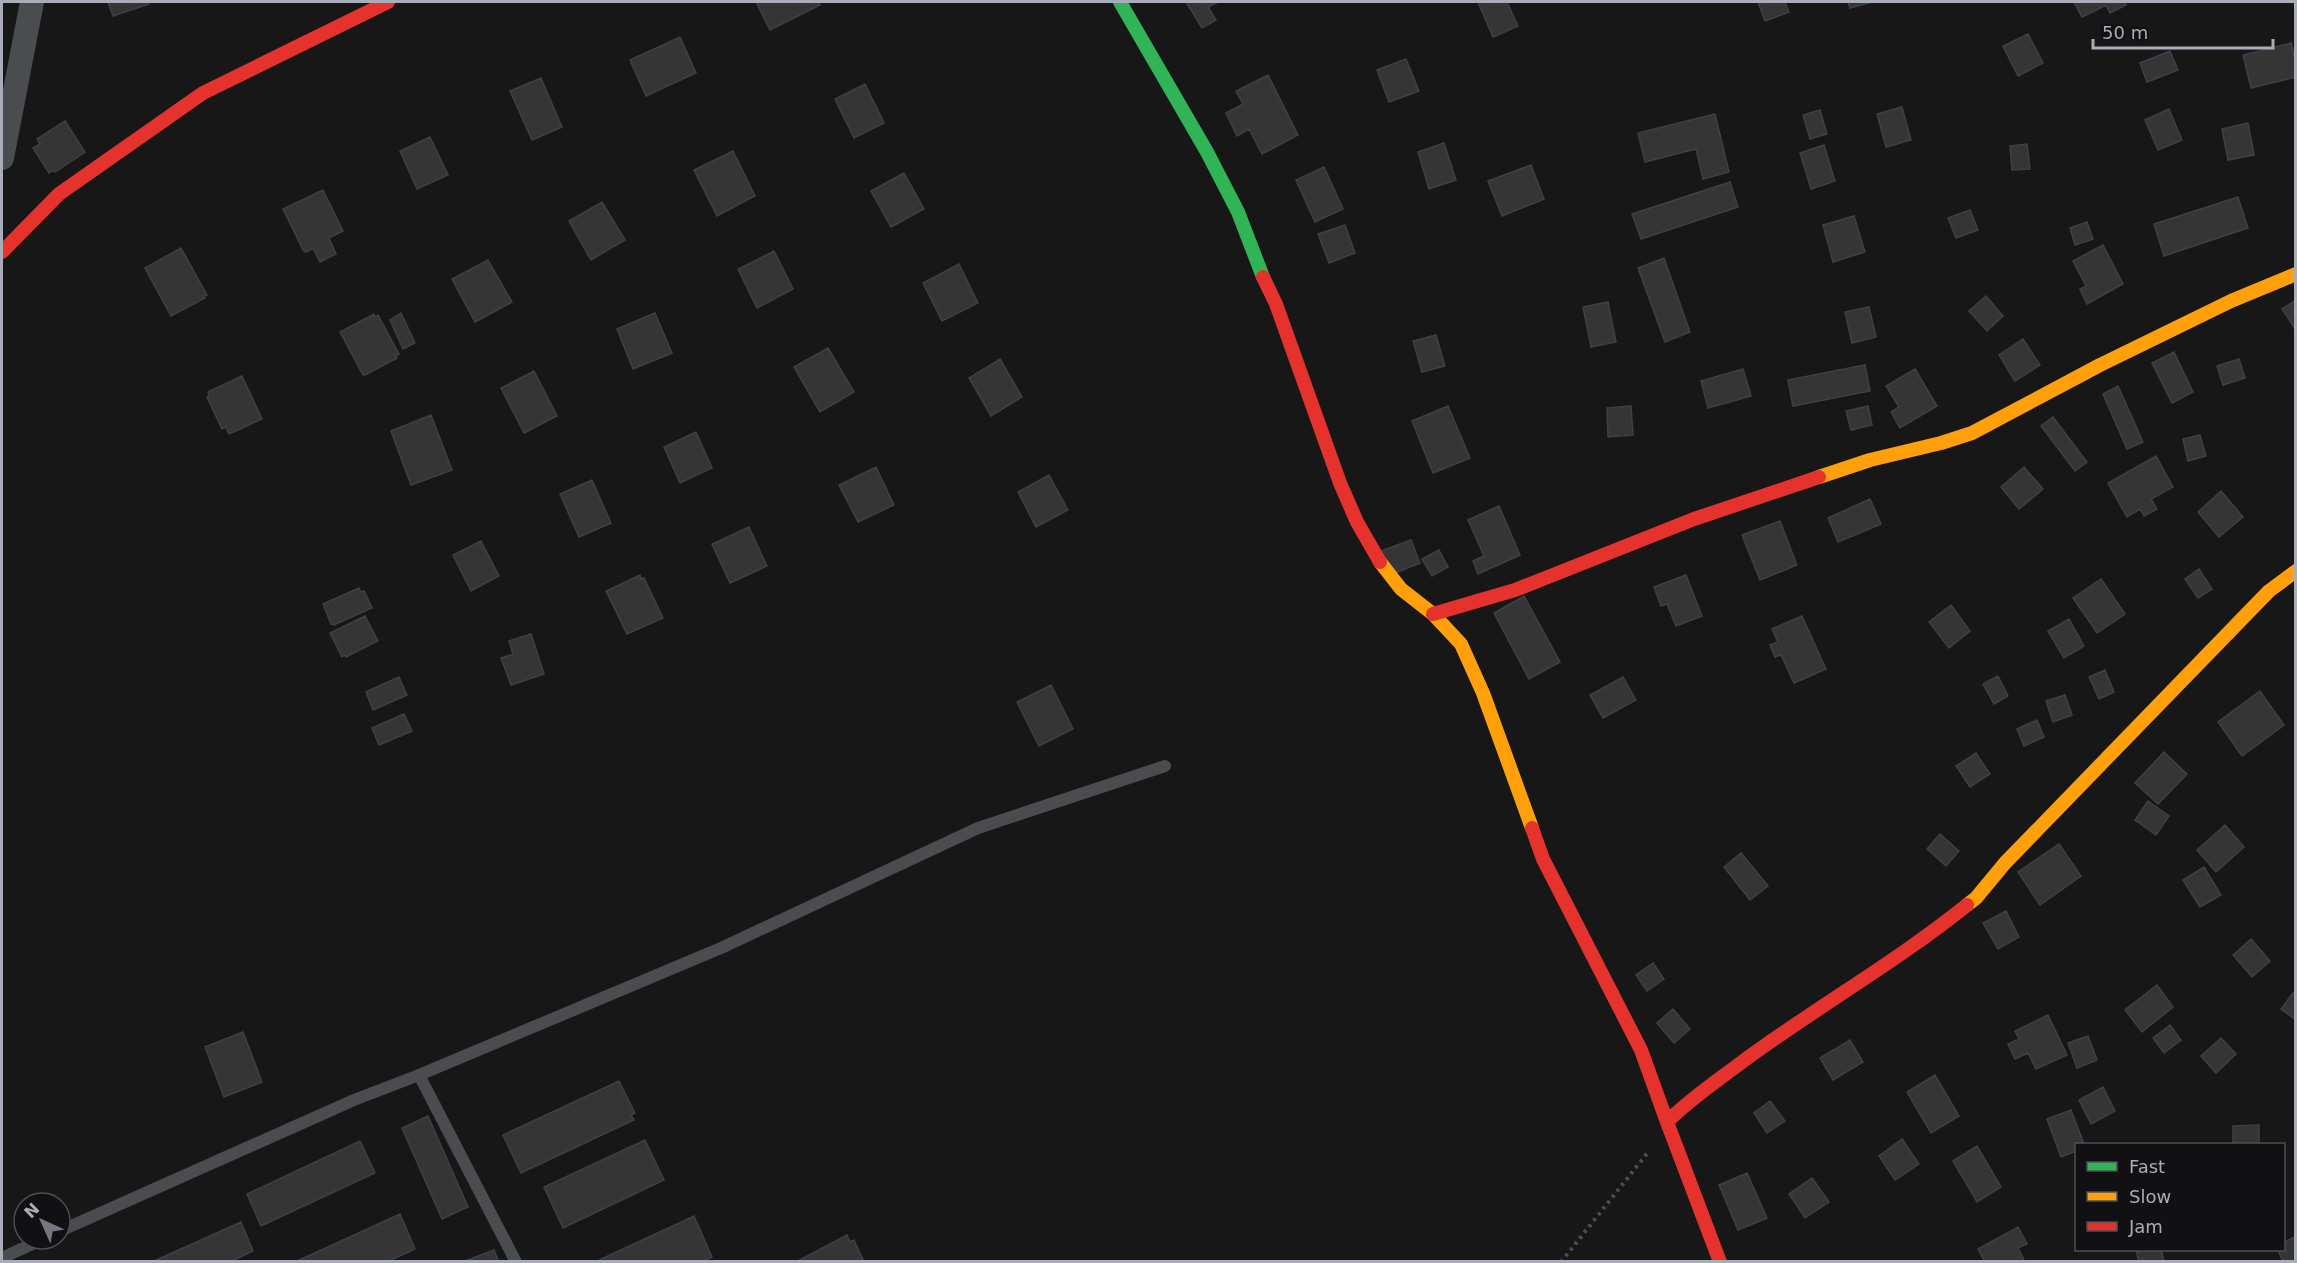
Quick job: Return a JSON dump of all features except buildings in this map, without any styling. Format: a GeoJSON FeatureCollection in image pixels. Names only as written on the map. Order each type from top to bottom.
{"type":"FeatureCollection","features":[{"type":"Feature","properties":{"kind":"street"},"geometry":{"type":"LineString","coordinates":[[2,158],[32,2]]}},
{"type":"Feature","properties":{"kind":"street"},"geometry":{"type":"LineString","coordinates":[[2,252],[59,194],[203,93],[388,2]]}},
{"type":"Feature","properties":{"kind":"street"},"geometry":{"type":"LineString","coordinates":[[1120,2],[1207,152],[1238,212],[1252,252],[1276,304],[1340,483],[1357,522],[1377,559],[1401,589],[1433,614],[1461,644],[1484,693],[1543,859],[1641,1050],[1720,1262]]}},
{"type":"Feature","properties":{"kind":"street"},"geometry":{"type":"LineString","coordinates":[[1433,614],[1515,590],[1694,519],[1870,460],[1972,433],[2110,360],[2231,301],[2295,274]]}},
{"type":"Feature","properties":{"kind":"street"},"geometry":{"type":"LineString","coordinates":[[1667,1122],[1683,1105],[1768,1042],[1940,927],[1976,898],[2005,863],[2133,730],[2269,591],[2295,571]]}},
{"type":"Feature","properties":{"kind":"lane"},"geometry":{"type":"LineString","coordinates":[[72,1227],[354,1100],[721,948],[978,828],[1165,766]]}},
{"type":"Feature","properties":{"kind":"lane"},"geometry":{"type":"LineString","coordinates":[[419,1075],[516,1262]]}},
{"type":"Feature","properties":{"kind":"lane"},"geometry":{"type":"LineString","coordinates":[[2,1258],[17,1251]]}},
{"type":"Feature","properties":{"kind":"path"},"geometry":{"type":"LineString","coordinates":[[1562,1262],[1646,1156],[1667,1122]]}},
{"type":"Feature","properties":{"kind":"traffic: fast"},"geometry":{"type":"LineString","coordinates":[[1120,2],[1207,152],[1238,212],[1263,277]]}},
{"type":"Feature","properties":{"kind":"traffic: slow"},"geometry":{"type":"LineString","coordinates":[[1819,477],[1870,460],[1972,433],[2100,365],[2231,301],[2296,274]]}},
{"type":"Feature","properties":{"kind":"traffic: slow"},"geometry":{"type":"LineString","coordinates":[[1380,562],[1401,589],[1433,614],[1461,644],[1483,693],[1532,828]]}},
{"type":"Feature","properties":{"kind":"traffic: slow"},"geometry":{"type":"LineString","coordinates":[[1967,905],[2269,591],[2296,571]]}},
{"type":"Feature","properties":{"kind":"traffic: jam"},"geometry":{"type":"LineString","coordinates":[[2,252],[59,194],[203,93],[388,2]]}},
{"type":"Feature","properties":{"kind":"traffic: jam"},"geometry":{"type":"LineString","coordinates":[[1263,277],[1276,304],[1340,483],[1357,522],[1380,562]]}},
{"type":"Feature","properties":{"kind":"traffic: jam"},"geometry":{"type":"LineString","coordinates":[[1433,614],[1515,590],[1694,519],[1819,477]]}},
{"type":"Feature","properties":{"kind":"traffic: jam"},"geometry":{"type":"LineString","coordinates":[[1532,828],[1543,859],[1641,1050],[1667,1122]]}},
{"type":"Feature","properties":{"kind":"traffic: jam"},"geometry":{"type":"LineString","coordinates":[[1720,1262],[1667,1122],[1684,1106],[1766,1044],[1911,947],[1967,905]]}}]}
